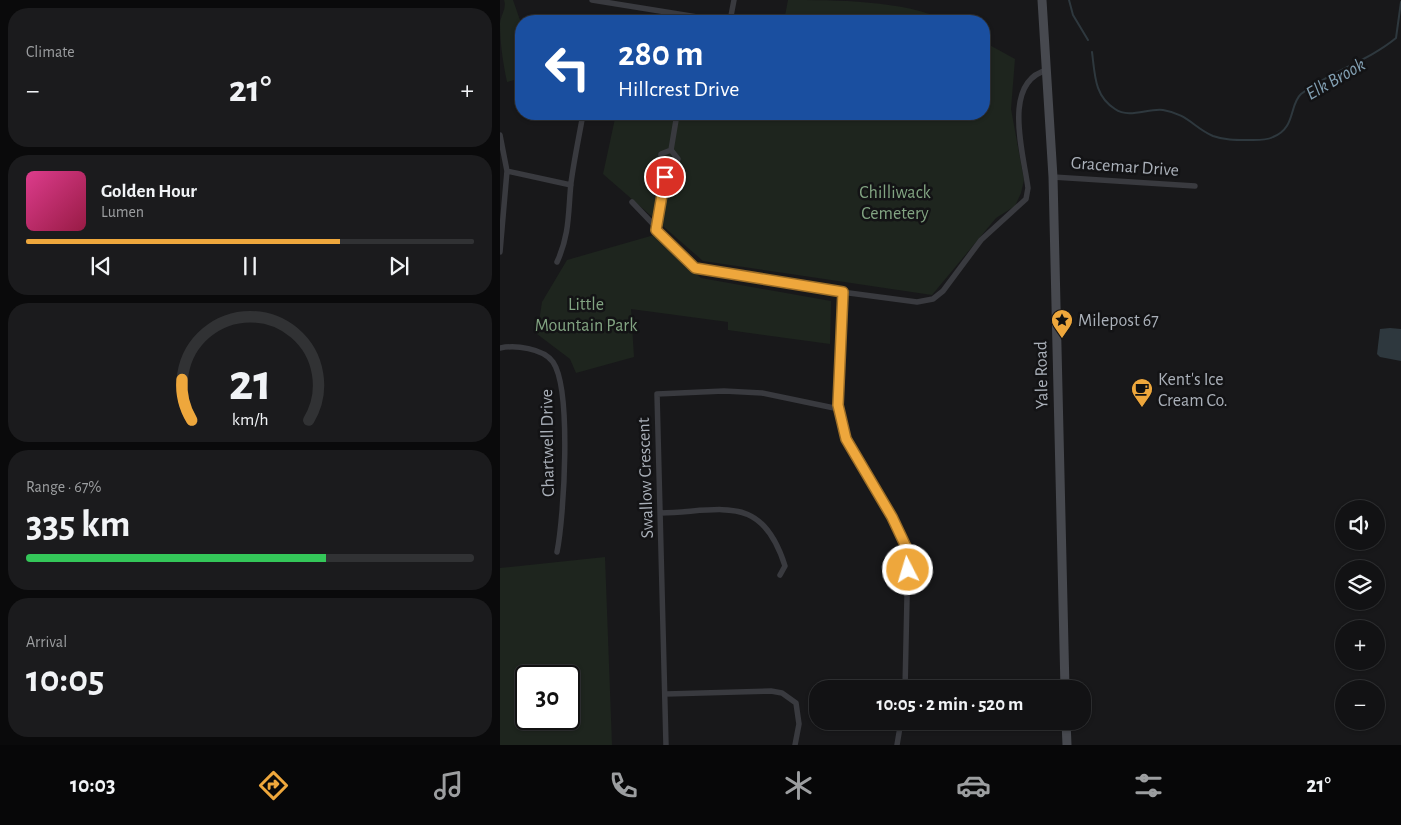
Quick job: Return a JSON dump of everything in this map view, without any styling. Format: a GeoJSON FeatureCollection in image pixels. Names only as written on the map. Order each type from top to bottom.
{"type":"FeatureCollection","features":[{"type":"Feature","properties":{"kind":"main road","name":"Yale Road"},"geometry":{"type":"LineString","coordinates":[[1042,0],[1053,177],[1065,680]]}},
{"type":"Feature","properties":{"kind":"main road"},"geometry":{"type":"LineString","coordinates":[[1066,730],[1067,745]]}},
{"type":"Feature","properties":{"kind":"street"},"geometry":{"type":"LineString","coordinates":[[592,0],[685,15]]}},
{"type":"Feature","properties":{"kind":"street"},"geometry":{"type":"LineString","coordinates":[[731,15],[734,0]]}},
{"type":"Feature","properties":{"kind":"street"},"geometry":{"type":"LineString","coordinates":[[632,202],[656,230],[695,268],[917,302],[933,299],[943,291],[981,240],[1026,199],[1026,173],[1017,118],[1027,82],[1034,74],[1047,70]]}},
{"type":"Feature","properties":{"kind":"street"},"geometry":{"type":"LineString","coordinates":[[557,262],[565,244],[571,207],[571,185],[581,120]]}},
{"type":"Feature","properties":{"kind":"street"},"geometry":{"type":"LineString","coordinates":[[670,150],[675,120]]}},
{"type":"Feature","properties":{"kind":"street"},"geometry":{"type":"LineString","coordinates":[[500,135],[507,171],[500,252]]}},
{"type":"Feature","properties":{"kind":"street"},"geometry":{"type":"LineString","coordinates":[[656,230],[666,171],[661,163],[661,154],[670,150]]}},
{"type":"Feature","properties":{"kind":"street"},"geometry":{"type":"LineString","coordinates":[[666,171],[675,165],[678,159],[670,150]]}},
{"type":"Feature","properties":{"kind":"street"},"geometry":{"type":"LineString","coordinates":[[507,171],[571,185]]}},
{"type":"Feature","properties":{"kind":"street","name":"Gracemar Drive"},"geometry":{"type":"LineString","coordinates":[[1053,177],[1195,186]]}},
{"type":"Feature","properties":{"kind":"street"},"geometry":{"type":"LineString","coordinates":[[843,292],[839,409],[846,439],[892,517],[908,551],[905,680]]}},
{"type":"Feature","properties":{"kind":"street","name":"Chartwell Drive"},"geometry":{"type":"LineString","coordinates":[[500,348],[510,346],[532,348],[552,361],[562,384],[563,515],[557,552]]}},
{"type":"Feature","properties":{"kind":"street","name":"Swallow Crescent"},"geometry":{"type":"LineString","coordinates":[[666,745],[657,394],[724,391],[762,393],[839,409]]}},
{"type":"Feature","properties":{"kind":"street"},"geometry":{"type":"LineString","coordinates":[[661,513],[730,509],[753,516],[769,529],[780,551],[785,566],[780,575]]}},
{"type":"Feature","properties":{"kind":"street"},"geometry":{"type":"LineString","coordinates":[[666,694],[771,691],[782,693],[796,703],[799,724],[795,745]]}},
{"type":"Feature","properties":{"kind":"street"},"geometry":{"type":"LineString","coordinates":[[897,745],[900,730]]}},
{"type":"Feature","properties":{"kind":"green space"},"geometry":{"type":"Polygon","coordinates":[[[504,0],[513,0],[518,15],[515,15],[515,80],[507,82],[500,30],[505,6],[504,0]]]}},
{"type":"Feature","properties":{"kind":"green space"},"geometry":{"type":"Polygon","coordinates":[[[788,0],[826,0],[890,5],[932,15],[785,15],[788,0]]]}},
{"type":"Feature","properties":{"kind":"green space","name":"Chilliwack Cemetery"},"geometry":{"type":"Polygon","coordinates":[[[990,45],[1015,59],[1011,109],[1024,180],[1021,193],[1015,206],[996,218],[932,295],[703,261],[603,174],[615,120],[990,120],[990,45]]]}},
{"type":"Feature","properties":{"kind":"green space","name":"Little Mountain Park"},"geometry":{"type":"Polygon","coordinates":[[[654,235],[701,278],[831,301],[830,344],[728,330],[728,322],[631,309],[634,357],[576,373],[570,359],[537,334],[542,302],[567,260],[654,235]]]}},
{"type":"Feature","properties":{"kind":"green space"},"geometry":{"type":"Polygon","coordinates":[[[605,557],[612,745],[500,745],[500,568],[605,557]]]}},
{"type":"Feature","properties":{"kind":"shaded area"},"geometry":{"type":"Polygon","coordinates":[[[1380,329],[1401,329],[1401,361],[1380,357],[1377,354],[1380,329]]]}},
{"type":"Feature","properties":{"kind":"waterway","name":"Elk Brook"},"geometry":{"type":"LineString","coordinates":[[1069,0],[1073,15],[1088,40]]}},
{"type":"Feature","properties":{"kind":"waterway","name":"Elk Brook"},"geometry":{"type":"LineString","coordinates":[[1092,52],[1099,91],[1108,104],[1120,112],[1132,113],[1163,110],[1185,118],[1213,136],[1234,140],[1264,140],[1273,137],[1285,128],[1301,94],[1324,79],[1373,54],[1396,38],[1401,2]]}},
{"type":"Feature","properties":{"kind":"place","name":"Milepost 67"},"geometry":{"type":"Point","coordinates":[1062,339]}},
{"type":"Feature","properties":{"kind":"place","name":"Kent's Ice Cream Co."},"geometry":{"type":"Point","coordinates":[1142,408]}},
{"type":"Feature","properties":{"kind":"route"},"geometry":{"type":"LineString","coordinates":[[665,177],[656,230],[695,268],[843,292],[838,405],[846,439],[892,517],[908,551],[908,570]]}}]}
